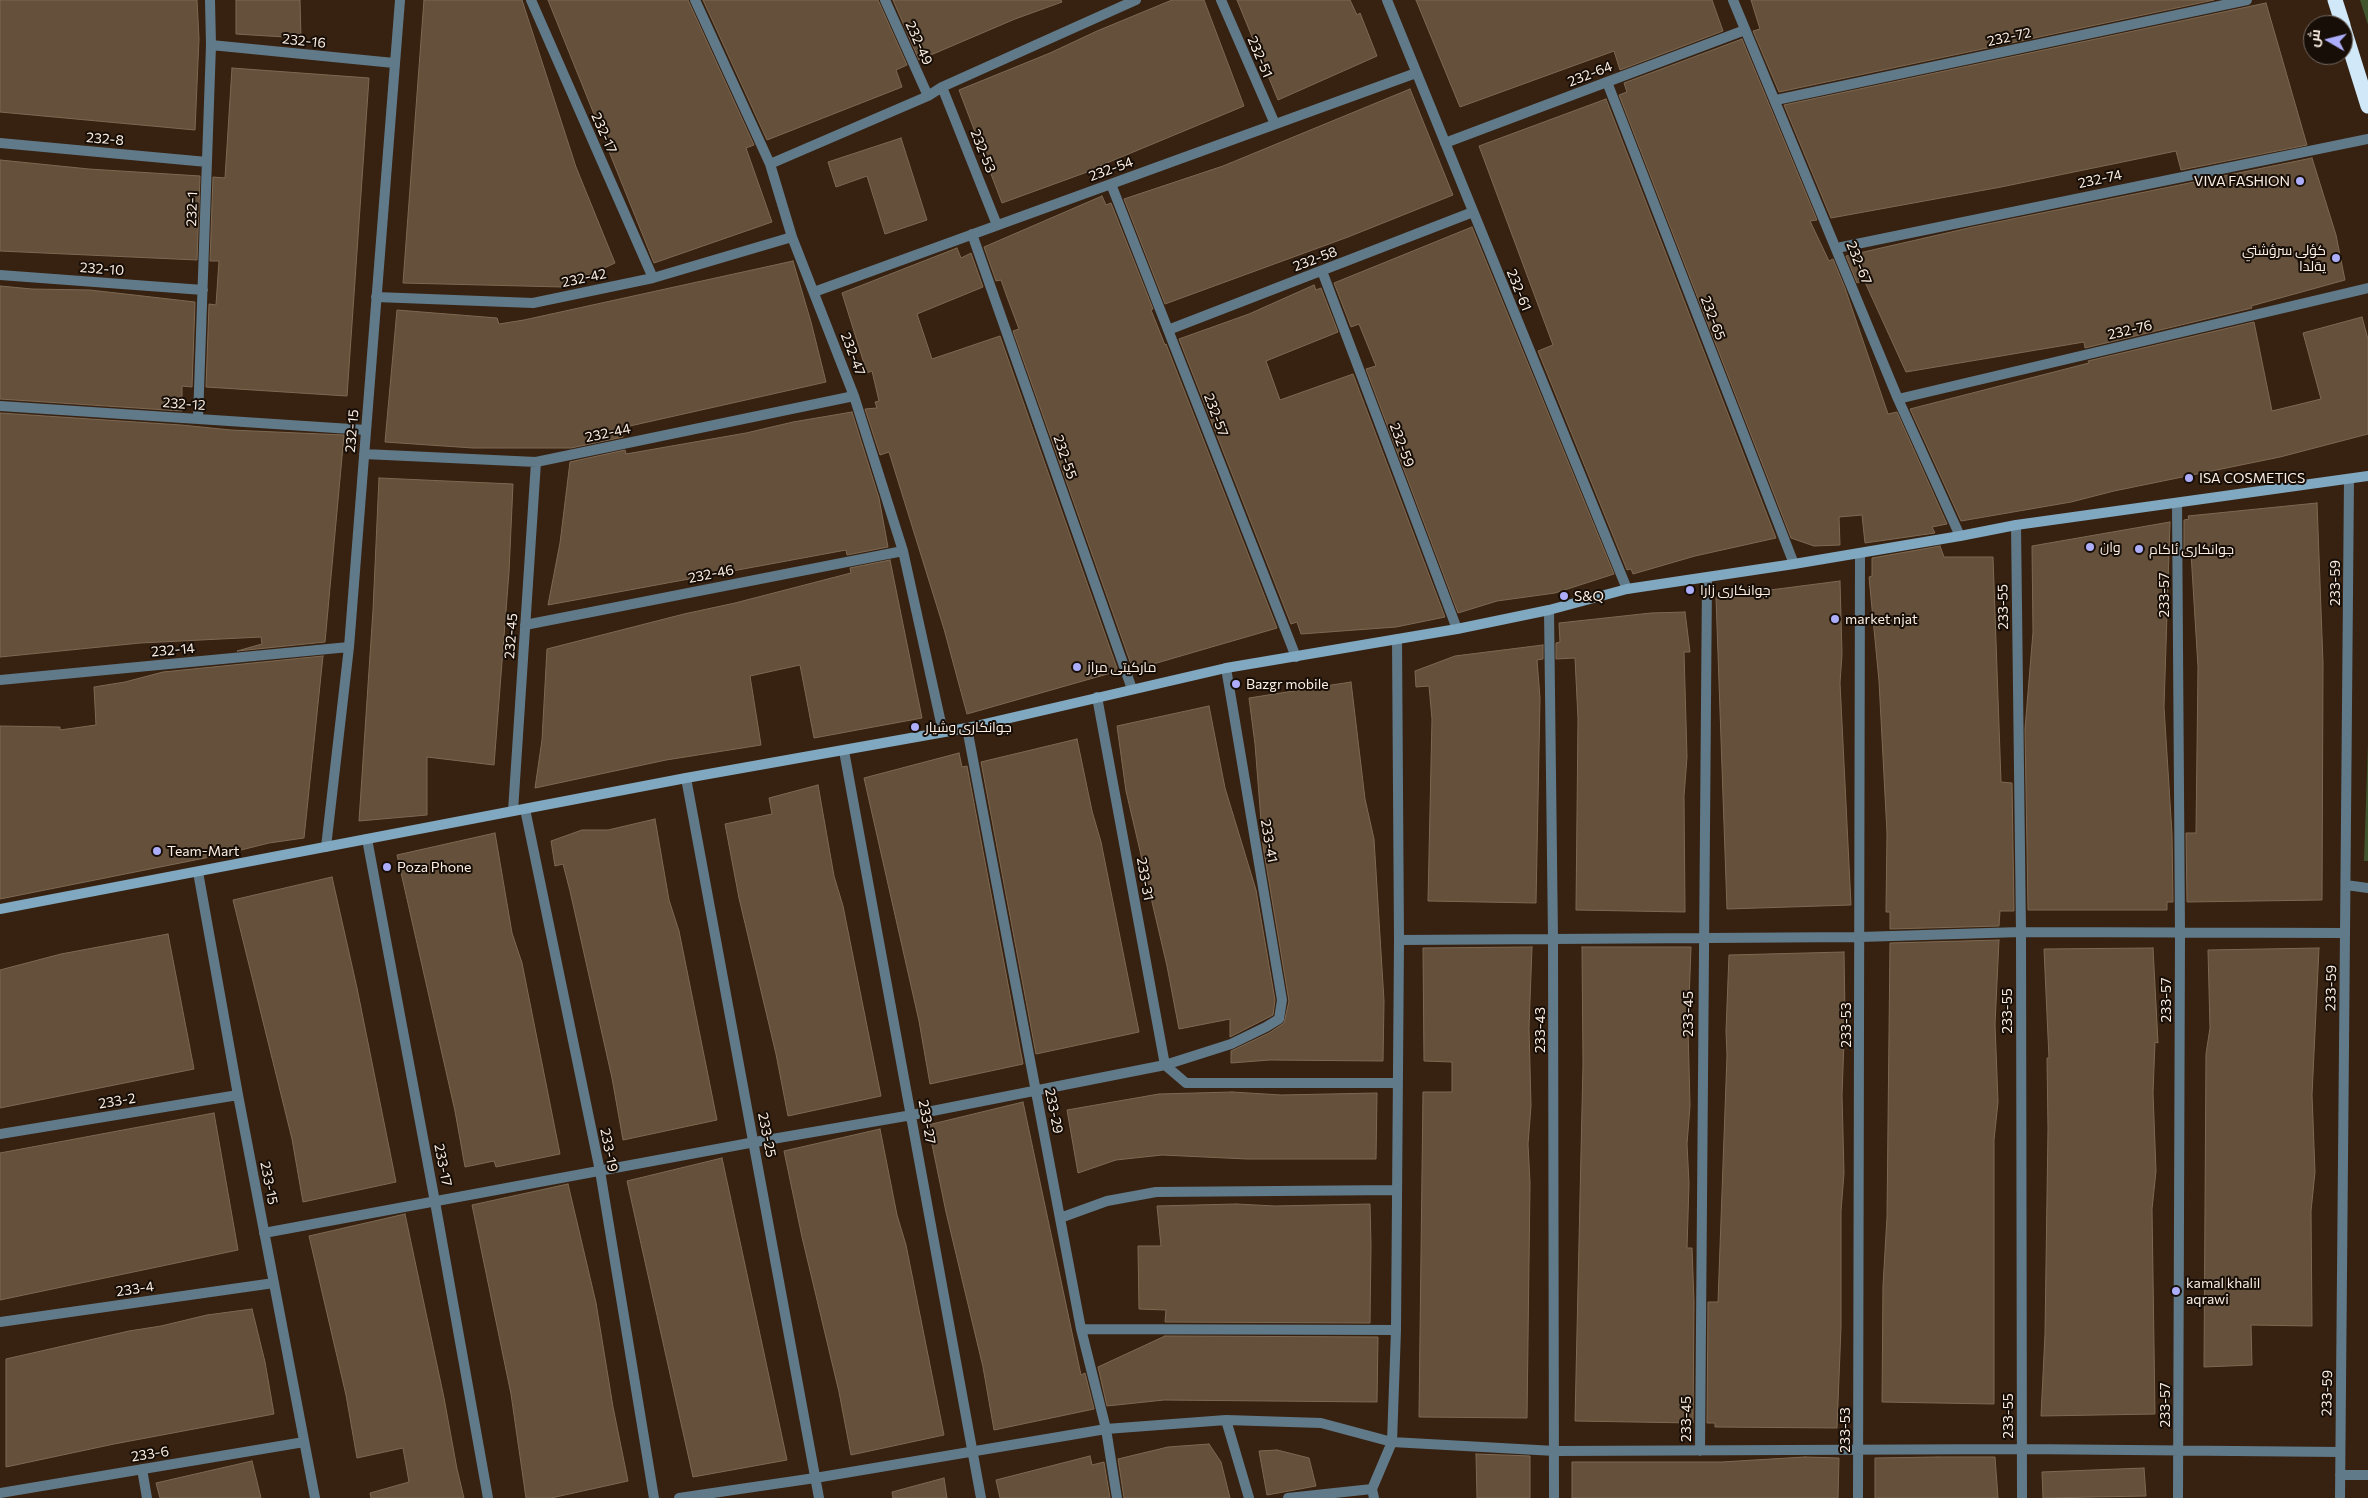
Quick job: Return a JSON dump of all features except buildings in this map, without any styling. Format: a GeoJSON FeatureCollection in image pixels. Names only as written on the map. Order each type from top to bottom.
{"type":"FeatureCollection","features":[{"type":"Feature","properties":{"kind":"highway"},"geometry":{"type":"LineString","coordinates":[[2335,0],[2340,15]]}},
{"type":"Feature","properties":{"kind":"highway"},"geometry":{"type":"LineString","coordinates":[[2353,58],[2368,106]]}},
{"type":"Feature","properties":{"kind":"main road"},"geometry":{"type":"LineString","coordinates":[[0,910],[686,778],[967,728],[1097,696],[1226,668],[1457,629],[1549,610],[1627,590],[1860,553],[2016,525],[2368,476]]}},
{"type":"Feature","properties":{"kind":"street","name":"232-1"},"geometry":{"type":"LineString","coordinates":[[198,419],[211,45],[210,0]]}},
{"type":"Feature","properties":{"kind":"street","name":"232-15"},"geometry":{"type":"LineString","coordinates":[[326,847],[349,647],[400,0]]}},
{"type":"Feature","properties":{"kind":"street","name":"232-17"},"geometry":{"type":"LineString","coordinates":[[531,0],[653,278]]}},
{"type":"Feature","properties":{"kind":"street","name":"232-47"},"geometry":{"type":"LineString","coordinates":[[695,0],[770,164],[792,237],[854,396],[903,551],[943,732]]}},
{"type":"Feature","properties":{"kind":"street","name":"232-49"},"geometry":{"type":"LineString","coordinates":[[885,0],[928,96]]}},
{"type":"Feature","properties":{"kind":"street"},"geometry":{"type":"LineString","coordinates":[[770,164],[928,96],[942,87],[1136,0]]}},
{"type":"Feature","properties":{"kind":"street","name":"232-51"},"geometry":{"type":"LineString","coordinates":[[1221,0],[1274,124]]}},
{"type":"Feature","properties":{"kind":"street","name":"232-61"},"geometry":{"type":"LineString","coordinates":[[1387,0],[1627,590]]}},
{"type":"Feature","properties":{"kind":"street","name":"232-67"},"geometry":{"type":"LineString","coordinates":[[1733,0],[1838,248],[1898,399],[1960,536]]}},
{"type":"Feature","properties":{"kind":"street","name":"232-72"},"geometry":{"type":"LineString","coordinates":[[1776,100],[2247,0]]}},
{"type":"Feature","properties":{"kind":"street","name":"232-64"},"geometry":{"type":"LineString","coordinates":[[1445,143],[1746,30]]}},
{"type":"Feature","properties":{"kind":"street","name":"232-16"},"geometry":{"type":"LineString","coordinates":[[211,45],[394,63]]}},
{"type":"Feature","properties":{"kind":"street","name":"232-54"},"geometry":{"type":"LineString","coordinates":[[814,292],[1416,73]]}},
{"type":"Feature","properties":{"kind":"street","name":"232-65"},"geometry":{"type":"LineString","coordinates":[[1607,82],[1794,564]]}},
{"type":"Feature","properties":{"kind":"street","name":"232-53"},"geometry":{"type":"LineString","coordinates":[[942,87],[997,225]]}},
{"type":"Feature","properties":{"kind":"street","name":"232-74"},"geometry":{"type":"LineString","coordinates":[[1838,248],[2368,139]]}},
{"type":"Feature","properties":{"kind":"street","name":"232-8"},"geometry":{"type":"LineString","coordinates":[[0,143],[207,162]]}},
{"type":"Feature","properties":{"kind":"street","name":"232-57"},"geometry":{"type":"LineString","coordinates":[[1111,184],[1296,657]]}},
{"type":"Feature","properties":{"kind":"street","name":"232-58"},"geometry":{"type":"LineString","coordinates":[[1168,330],[1473,212]]}},
{"type":"Feature","properties":{"kind":"street","name":"232-55"},"geometry":{"type":"LineString","coordinates":[[972,234],[1132,689]]}},
{"type":"Feature","properties":{"kind":"street","name":"232-42"},"geometry":{"type":"LineString","coordinates":[[376,297],[533,303],[653,278],[792,237]]}},
{"type":"Feature","properties":{"kind":"street","name":"232-59"},"geometry":{"type":"LineString","coordinates":[[1322,272],[1457,629]]}},
{"type":"Feature","properties":{"kind":"street","name":"232-10"},"geometry":{"type":"LineString","coordinates":[[0,275],[203,290]]}},
{"type":"Feature","properties":{"kind":"street","name":"232-76"},"geometry":{"type":"LineString","coordinates":[[1898,399],[2368,288]]}},
{"type":"Feature","properties":{"kind":"street","name":"232-44"},"geometry":{"type":"LineString","coordinates":[[364,454],[536,462],[854,396]]}},
{"type":"Feature","properties":{"kind":"street","name":"232-12"},"geometry":{"type":"LineString","coordinates":[[0,406],[366,430]]}},
{"type":"Feature","properties":{"kind":"street","name":"232-45"},"geometry":{"type":"LineString","coordinates":[[513,811],[536,462]]}},
{"type":"Feature","properties":{"kind":"street","name":"233-59"},"geometry":{"type":"LineString","coordinates":[[2340,1498],[2349,479]]}},
{"type":"Feature","properties":{"kind":"street","name":"233-57"},"geometry":{"type":"LineString","coordinates":[[2177,503],[2180,934],[2178,1498]]}},
{"type":"Feature","properties":{"kind":"street","name":"233-55"},"geometry":{"type":"LineString","coordinates":[[2016,525],[2021,932],[2022,1498]]}},
{"type":"Feature","properties":{"kind":"street","name":"232-46"},"geometry":{"type":"LineString","coordinates":[[525,625],[903,551]]}},
{"type":"Feature","properties":{"kind":"street","name":"233-53"},"geometry":{"type":"LineString","coordinates":[[1858,1498],[1860,553]]}},
{"type":"Feature","properties":{"kind":"street","name":"233-45"},"geometry":{"type":"LineString","coordinates":[[1700,1451],[1702,938],[1707,578]]}},
{"type":"Feature","properties":{"kind":"street","name":"233-43"},"geometry":{"type":"LineString","coordinates":[[1549,610],[1553,939],[1554,1498]]}},
{"type":"Feature","properties":{"kind":"street"},"geometry":{"type":"LineString","coordinates":[[1288,1498],[1373,1493],[1392,1442],[1396,1330],[1399,940],[1397,639]]}},
{"type":"Feature","properties":{"kind":"street","name":"232-14"},"geometry":{"type":"LineString","coordinates":[[0,680],[349,647]]}},
{"type":"Feature","properties":{"kind":"street","name":"233-41"},"geometry":{"type":"LineString","coordinates":[[1165,1066],[1230,1044],[1280,1019],[1282,1000],[1226,668]]}},
{"type":"Feature","properties":{"kind":"street","name":"233-31"},"geometry":{"type":"LineString","coordinates":[[1097,696],[1165,1066]]}},
{"type":"Feature","properties":{"kind":"street","name":"233-29"},"geometry":{"type":"LineString","coordinates":[[967,728],[1081,1329],[1106,1429],[1117,1498]]}},
{"type":"Feature","properties":{"kind":"street","name":"233-27"},"geometry":{"type":"LineString","coordinates":[[844,751],[981,1498]]}},
{"type":"Feature","properties":{"kind":"street","name":"233-25"},"geometry":{"type":"LineString","coordinates":[[686,778],[755,1142],[819,1498]]}},
{"type":"Feature","properties":{"kind":"street","name":"233-19"},"geometry":{"type":"LineString","coordinates":[[525,809],[600,1171],[654,1498]]}},
{"type":"Feature","properties":{"kind":"street","name":"233-17"},"geometry":{"type":"LineString","coordinates":[[367,839],[436,1202],[488,1498]]}},
{"type":"Feature","properties":{"kind":"street","name":"233-15"},"geometry":{"type":"LineString","coordinates":[[198,872],[238,1095],[315,1498]]}},
{"type":"Feature","properties":{"kind":"street"},"geometry":{"type":"LineString","coordinates":[[2346,885],[2368,888]]}},
{"type":"Feature","properties":{"kind":"street"},"geometry":{"type":"LineString","coordinates":[[1399,940],[1860,937],[2021,932],[2180,934],[2345,933]]}},
{"type":"Feature","properties":{"kind":"street"},"geometry":{"type":"LineString","coordinates":[[264,1234],[755,1142],[912,1116],[1036,1089],[1165,1066],[1186,1083],[1397,1083]]}},
{"type":"Feature","properties":{"kind":"street","name":"233-2"},"geometry":{"type":"LineString","coordinates":[[0,1134],[238,1095]]}},
{"type":"Feature","properties":{"kind":"street"},"geometry":{"type":"LineString","coordinates":[[1060,1218],[1107,1201],[1156,1192],[1397,1190]]}},
{"type":"Feature","properties":{"kind":"street","name":"233-4"},"geometry":{"type":"LineString","coordinates":[[0,1322],[274,1283]]}},
{"type":"Feature","properties":{"kind":"street"},"geometry":{"type":"LineString","coordinates":[[1081,1329],[1396,1330]]}},
{"type":"Feature","properties":{"kind":"street"},"geometry":{"type":"LineString","coordinates":[[679,1498],[815,1478],[1106,1429],[1226,1420],[1321,1422],[1392,1442],[1555,1451],[2022,1449],[2178,1452],[2340,1452]]}},
{"type":"Feature","properties":{"kind":"street"},"geometry":{"type":"LineString","coordinates":[[1226,1420],[1249,1498]]}},
{"type":"Feature","properties":{"kind":"street","name":"233-6"},"geometry":{"type":"LineString","coordinates":[[0,1493],[304,1442]]}},
{"type":"Feature","properties":{"kind":"street"},"geometry":{"type":"LineString","coordinates":[[142,1469],[147,1498]]}},
{"type":"Feature","properties":{"kind":"street"},"geometry":{"type":"LineString","coordinates":[[2340,1474],[2368,1475]]}},
{"type":"Feature","properties":{"kind":"green space"},"geometry":{"type":"Polygon","coordinates":[[[2360,0],[2368,0],[2368,25],[2360,0]]]}},
{"type":"Feature","properties":{"kind":"green space"},"geometry":{"type":"Polygon","coordinates":[[[2368,743],[2368,861],[2364,861],[2368,743]]]}},
{"type":"Feature","properties":{"kind":"place","name":"VIVA FASHION"},"geometry":{"type":"Point","coordinates":[2300,181]}},
{"type":"Feature","properties":{"kind":"place","name":"كؤلي سرؤشتي يةلدا"},"geometry":{"type":"Point","coordinates":[2336,258]}},
{"type":"Feature","properties":{"kind":"place","name":"ISA COSMETICS"},"geometry":{"type":"Point","coordinates":[2189,478]}},
{"type":"Feature","properties":{"kind":"place","name":"وان"},"geometry":{"type":"Point","coordinates":[2090,547]}},
{"type":"Feature","properties":{"kind":"place","name":"جوانکاری ئاکام"},"geometry":{"type":"Point","coordinates":[2139,549]}},
{"type":"Feature","properties":{"kind":"place","name":"جوانکاری زارا"},"geometry":{"type":"Point","coordinates":[1690,590]}},
{"type":"Feature","properties":{"kind":"place","name":"S&Q"},"geometry":{"type":"Point","coordinates":[1564,596]}},
{"type":"Feature","properties":{"kind":"place","name":"market njat"},"geometry":{"type":"Point","coordinates":[1835,619]}},
{"type":"Feature","properties":{"kind":"place","name":"مارکیتی مراز"},"geometry":{"type":"Point","coordinates":[1077,667]}},
{"type":"Feature","properties":{"kind":"place","name":"Bazgr mobile"},"geometry":{"type":"Point","coordinates":[1236,684]}},
{"type":"Feature","properties":{"kind":"place","name":"جوانکاری وشیار"},"geometry":{"type":"Point","coordinates":[915,727]}},
{"type":"Feature","properties":{"kind":"place","name":"Team-Mart"},"geometry":{"type":"Point","coordinates":[157,851]}},
{"type":"Feature","properties":{"kind":"place","name":"Poza Phone"},"geometry":{"type":"Point","coordinates":[387,867]}},
{"type":"Feature","properties":{"kind":"place","name":"kamal khalil aqrawi"},"geometry":{"type":"Point","coordinates":[2176,1291]}}]}
